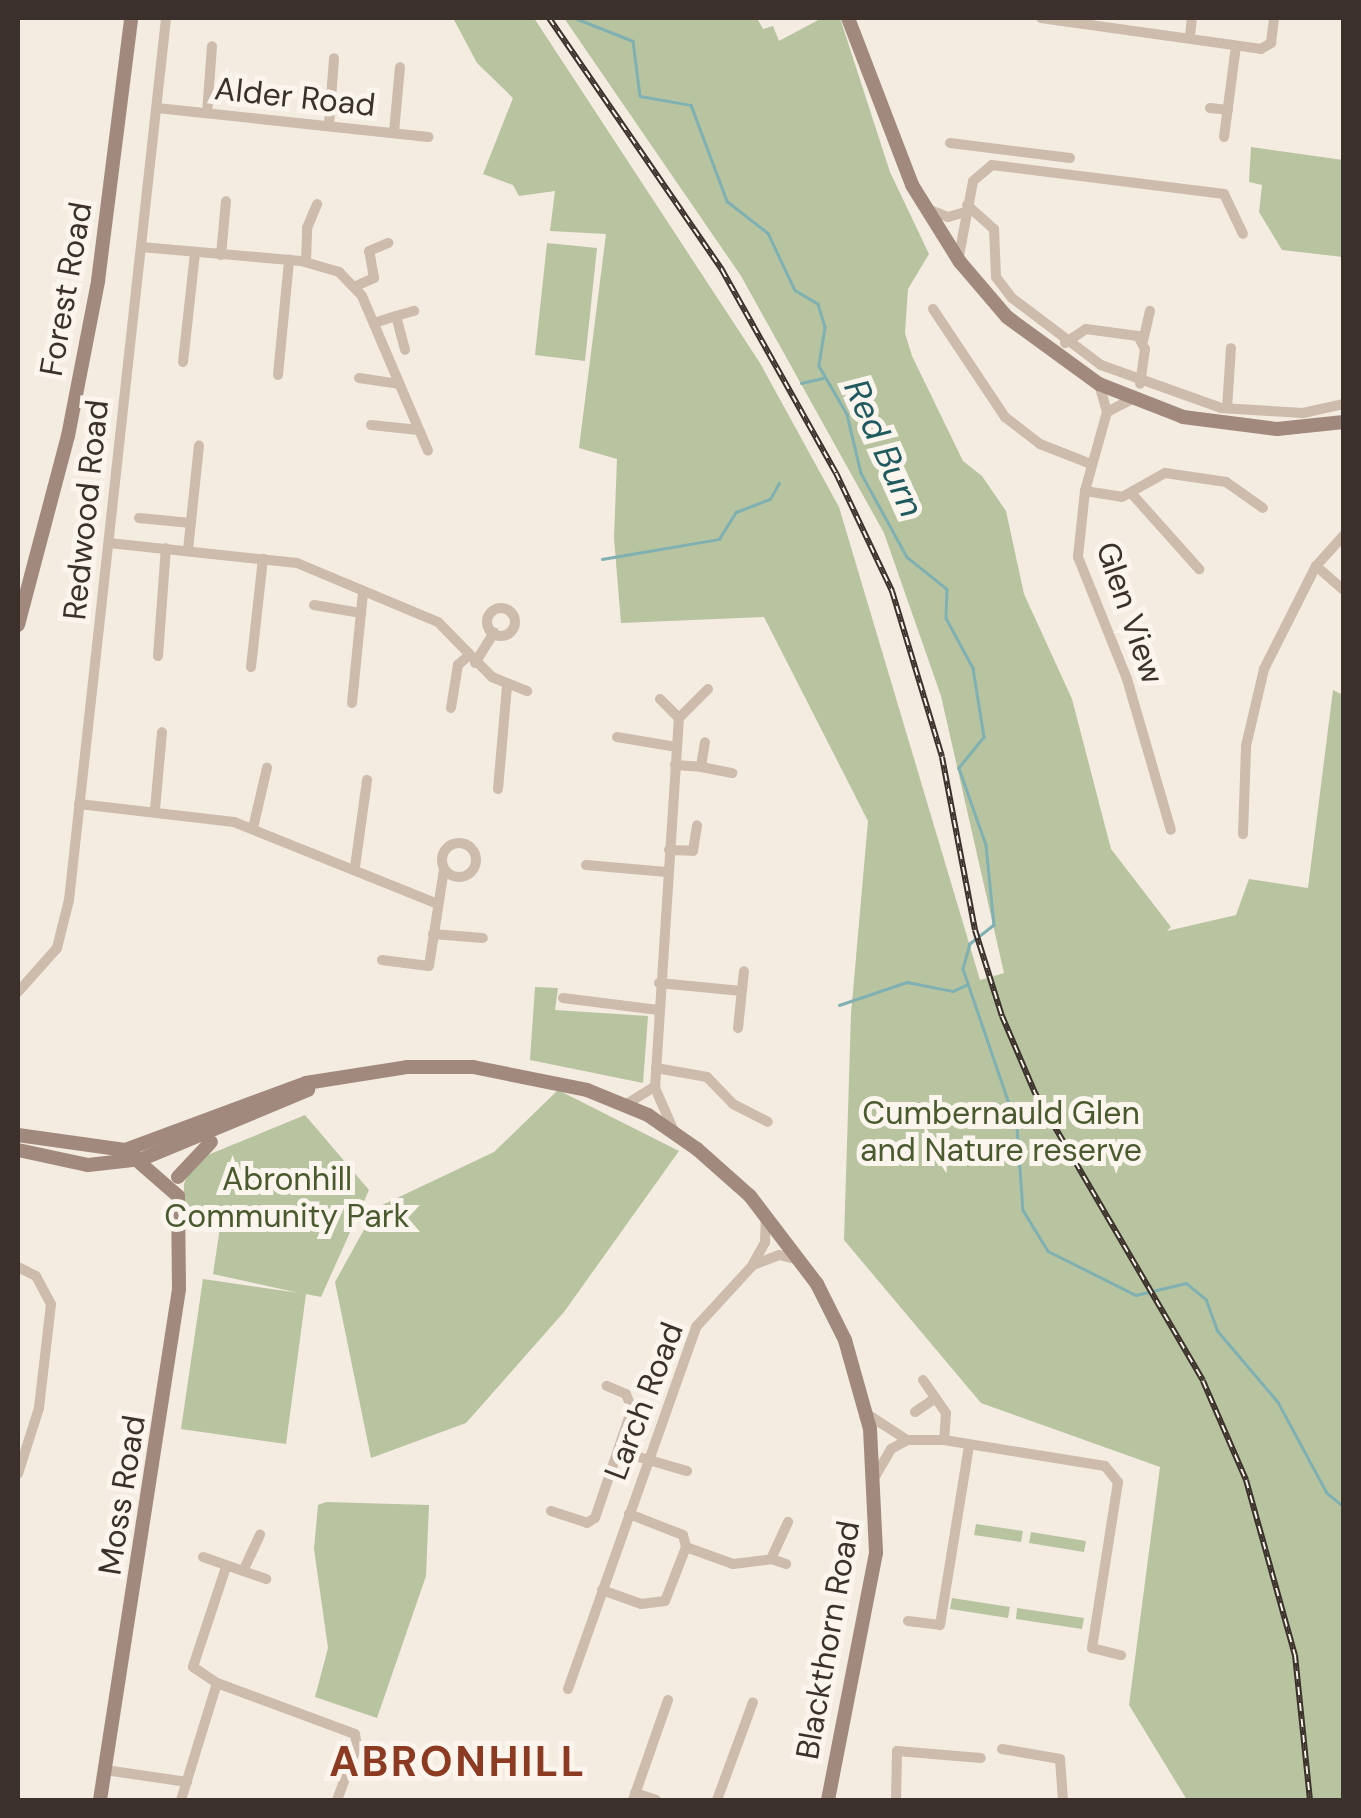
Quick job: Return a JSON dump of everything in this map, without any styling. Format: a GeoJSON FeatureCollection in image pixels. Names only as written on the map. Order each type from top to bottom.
{"type":"FeatureCollection","features":[{"type":"Feature","properties":{"kind":"street","name":"Forest Road"},"geometry":{"type":"LineString","coordinates":[[18,624],[68,436],[98,281],[131,18]]}},
{"type":"Feature","properties":{"kind":"street","name":"Redwood Road"},"geometry":{"type":"LineString","coordinates":[[18,992],[50,959],[64,928],[166,18]]}},
{"type":"Feature","properties":{"kind":"street"},"geometry":{"type":"LineString","coordinates":[[848,18],[886,132],[924,208],[960,262],[1006,317],[1099,384],[1130,400],[1241,427],[1344,422]]}},
{"type":"Feature","properties":{"kind":"street"},"geometry":{"type":"LineString","coordinates":[[1043,18],[1265,48],[1274,18]]}},
{"type":"Feature","properties":{"kind":"street"},"geometry":{"type":"LineString","coordinates":[[1192,18],[1192,37]]}},
{"type":"Feature","properties":{"kind":"street"},"geometry":{"type":"LineString","coordinates":[[208,113],[212,46]]}},
{"type":"Feature","properties":{"kind":"street"},"geometry":{"type":"LineString","coordinates":[[1224,137],[1236,46]]}},
{"type":"Feature","properties":{"kind":"street"},"geometry":{"type":"LineString","coordinates":[[328,125],[334,58]]}},
{"type":"Feature","properties":{"kind":"street"},"geometry":{"type":"LineString","coordinates":[[394,132],[400,67]]}},
{"type":"Feature","properties":{"kind":"street","name":"Alder Road"},"geometry":{"type":"LineString","coordinates":[[157,108],[428,137]]}},
{"type":"Feature","properties":{"kind":"street"},"geometry":{"type":"LineString","coordinates":[[1210,108],[1228,110]]}},
{"type":"Feature","properties":{"kind":"street"},"geometry":{"type":"LineString","coordinates":[[950,143],[1070,158]]}},
{"type":"Feature","properties":{"kind":"street"},"geometry":{"type":"LineString","coordinates":[[1022,152],[1022,169]]}},
{"type":"Feature","properties":{"kind":"street"},"geometry":{"type":"LineString","coordinates":[[960,262],[966,208],[984,166],[1224,194],[1243,234]]}},
{"type":"Feature","properties":{"kind":"street"},"geometry":{"type":"LineString","coordinates":[[221,255],[226,201]]}},
{"type":"Feature","properties":{"kind":"street"},"geometry":{"type":"LineString","coordinates":[[306,262],[306,228],[316,204]]}},
{"type":"Feature","properties":{"kind":"street"},"geometry":{"type":"LineString","coordinates":[[924,208],[948,216],[966,208]]}},
{"type":"Feature","properties":{"kind":"street"},"geometry":{"type":"LineString","coordinates":[[966,208],[994,229],[996,277],[1065,343],[1140,384],[1227,408],[1302,413],[1344,404]]}},
{"type":"Feature","properties":{"kind":"street"},"geometry":{"type":"LineString","coordinates":[[356,286],[374,278],[369,251],[388,243]]}},
{"type":"Feature","properties":{"kind":"street"},"geometry":{"type":"LineString","coordinates":[[141,246],[306,262],[356,286],[428,451]]}},
{"type":"Feature","properties":{"kind":"street"},"geometry":{"type":"LineString","coordinates":[[184,362],[195,253]]}},
{"type":"Feature","properties":{"kind":"street"},"geometry":{"type":"LineString","coordinates":[[278,375],[289,260]]}},
{"type":"Feature","properties":{"kind":"street"},"geometry":{"type":"LineString","coordinates":[[933,309],[1005,416],[1040,444],[1090,464]]}},
{"type":"Feature","properties":{"kind":"street"},"geometry":{"type":"LineString","coordinates":[[374,323],[414,311]]}},
{"type":"Feature","properties":{"kind":"street"},"geometry":{"type":"LineString","coordinates":[[1140,384],[1143,340],[1150,312]]}},
{"type":"Feature","properties":{"kind":"street"},"geometry":{"type":"LineString","coordinates":[[396,316],[405,350]]}},
{"type":"Feature","properties":{"kind":"street"},"geometry":{"type":"LineString","coordinates":[[1065,343],[1086,329],[1143,340]]}},
{"type":"Feature","properties":{"kind":"street"},"geometry":{"type":"LineString","coordinates":[[1227,408],[1231,348]]}},
{"type":"Feature","properties":{"kind":"street"},"geometry":{"type":"LineString","coordinates":[[358,378],[398,384]]}},
{"type":"Feature","properties":{"kind":"street"},"geometry":{"type":"LineString","coordinates":[[1099,384],[1107,412],[1130,400]]}},
{"type":"Feature","properties":{"kind":"street","name":"Glen View"},"geometry":{"type":"LineString","coordinates":[[1107,412],[1084,492],[1078,558],[1126,679],[1171,830]]}},
{"type":"Feature","properties":{"kind":"street"},"geometry":{"type":"LineString","coordinates":[[371,425],[418,430]]}},
{"type":"Feature","properties":{"kind":"street"},"geometry":{"type":"LineString","coordinates":[[188,550],[200,446]]}},
{"type":"Feature","properties":{"kind":"street"},"geometry":{"type":"LineString","coordinates":[[1084,492],[1132,494],[1153,477],[1177,474],[1226,482],[1263,508]]}},
{"type":"Feature","properties":{"kind":"street"},"geometry":{"type":"LineString","coordinates":[[1132,494],[1198,569]]}},
{"type":"Feature","properties":{"kind":"street"},"geometry":{"type":"LineString","coordinates":[[139,518],[191,522]]}},
{"type":"Feature","properties":{"kind":"street"},"geometry":{"type":"LineString","coordinates":[[1242,834],[1246,746],[1264,669],[1316,566],[1344,535]]}},
{"type":"Feature","properties":{"kind":"street"},"geometry":{"type":"LineString","coordinates":[[109,544],[297,563],[438,622],[472,659],[507,686],[528,690]]}},
{"type":"Feature","properties":{"kind":"street"},"geometry":{"type":"LineString","coordinates":[[158,656],[166,548]]}},
{"type":"Feature","properties":{"kind":"street"},"geometry":{"type":"LineString","coordinates":[[251,667],[263,559]]}},
{"type":"Feature","properties":{"kind":"street"},"geometry":{"type":"LineString","coordinates":[[1316,566],[1344,590]]}},
{"type":"Feature","properties":{"kind":"street"},"geometry":{"type":"LineString","coordinates":[[352,703],[363,592]]}},
{"type":"Feature","properties":{"kind":"street"},"geometry":{"type":"LineString","coordinates":[[314,605],[361,613]]}},
{"type":"Feature","properties":{"kind":"street"},"geometry":{"type":"LineString","coordinates":[[452,708],[458,665],[472,659],[494,634]]}},
{"type":"Feature","properties":{"kind":"street"},"geometry":{"type":"LineString","coordinates":[[498,790],[507,686]]}},
{"type":"Feature","properties":{"kind":"street"},"geometry":{"type":"LineString","coordinates":[[679,1136],[660,1111],[655,1086],[659,983],[679,718],[708,689]]}},
{"type":"Feature","properties":{"kind":"street"},"geometry":{"type":"LineString","coordinates":[[660,699],[679,718]]}},
{"type":"Feature","properties":{"kind":"street"},"geometry":{"type":"LineString","coordinates":[[156,808],[162,732]]}},
{"type":"Feature","properties":{"kind":"street"},"geometry":{"type":"LineString","coordinates":[[617,738],[677,747]]}},
{"type":"Feature","properties":{"kind":"street"},"geometry":{"type":"LineString","coordinates":[[701,768],[705,742]]}},
{"type":"Feature","properties":{"kind":"street"},"geometry":{"type":"LineString","coordinates":[[676,765],[732,773]]}},
{"type":"Feature","properties":{"kind":"street"},"geometry":{"type":"LineString","coordinates":[[252,828],[267,768]]}},
{"type":"Feature","properties":{"kind":"street"},"geometry":{"type":"LineString","coordinates":[[355,867],[367,780]]}},
{"type":"Feature","properties":{"kind":"street"},"geometry":{"type":"LineString","coordinates":[[79,804],[156,808],[252,828],[436,902]]}},
{"type":"Feature","properties":{"kind":"street"},"geometry":{"type":"LineString","coordinates":[[669,850],[694,852],[697,824]]}},
{"type":"Feature","properties":{"kind":"street"},"geometry":{"type":"LineString","coordinates":[[586,864],[668,872]]}},
{"type":"Feature","properties":{"kind":"street"},"geometry":{"type":"LineString","coordinates":[[382,960],[430,966],[436,902],[444,869]]}},
{"type":"Feature","properties":{"kind":"street"},"geometry":{"type":"LineString","coordinates":[[433,934],[483,938]]}},
{"type":"Feature","properties":{"kind":"street"},"geometry":{"type":"LineString","coordinates":[[738,1028],[744,972]]}},
{"type":"Feature","properties":{"kind":"street"},"geometry":{"type":"LineString","coordinates":[[659,983],[742,990]]}},
{"type":"Feature","properties":{"kind":"street"},"geometry":{"type":"LineString","coordinates":[[562,998],[658,1010]]}},
{"type":"Feature","properties":{"kind":"street","name":"Blackthorn Road"},"geometry":{"type":"LineString","coordinates":[[18,1134],[74,1148],[125,1150],[204,1124],[269,1095],[332,1080],[406,1068],[474,1068],[524,1073],[625,1105],[679,1136],[765,1214],[802,1261],[846,1340],[867,1414],[876,1475],[869,1602],[828,1800]]}},
{"type":"Feature","properties":{"kind":"street"},"geometry":{"type":"LineString","coordinates":[[656,1068],[707,1077],[733,1104],[768,1122]]}},
{"type":"Feature","properties":{"kind":"street","name":"Blackthorn Road"},"geometry":{"type":"LineString","coordinates":[[18,1150],[106,1165],[142,1159],[246,1121],[332,1080]]}},
{"type":"Feature","properties":{"kind":"street"},"geometry":{"type":"LineString","coordinates":[[625,1105],[655,1086]]}},
{"type":"Feature","properties":{"kind":"street"},"geometry":{"type":"LineString","coordinates":[[178,1178],[193,1156],[246,1121]]}},
{"type":"Feature","properties":{"kind":"street","name":"Moss Road"},"geometry":{"type":"LineString","coordinates":[[100,1800],[178,1313],[178,1178],[190,1144],[204,1124]]}},
{"type":"Feature","properties":{"kind":"street"},"geometry":{"type":"LineString","coordinates":[[125,1150],[142,1159],[178,1196]]}},
{"type":"Feature","properties":{"kind":"street"},"geometry":{"type":"LineString","coordinates":[[106,1165],[156,1176]]}},
{"type":"Feature","properties":{"kind":"street","name":"Larch Road"},"geometry":{"type":"LineString","coordinates":[[568,1689],[696,1327],[753,1265],[766,1242],[765,1214]]}},
{"type":"Feature","properties":{"kind":"street"},"geometry":{"type":"LineString","coordinates":[[753,1265],[779,1254],[802,1261]]}},
{"type":"Feature","properties":{"kind":"street"},"geometry":{"type":"LineString","coordinates":[[18,1474],[30,1448],[50,1332],[48,1291],[20,1273]]}},
{"type":"Feature","properties":{"kind":"street"},"geometry":{"type":"LineString","coordinates":[[924,1380],[946,1413],[944,1440]]}},
{"type":"Feature","properties":{"kind":"street"},"geometry":{"type":"LineString","coordinates":[[551,1511],[588,1523],[595,1518],[632,1399],[607,1386]]}},
{"type":"Feature","properties":{"kind":"street"},"geometry":{"type":"LineString","coordinates":[[914,1412],[936,1398]]}},
{"type":"Feature","properties":{"kind":"street"},"geometry":{"type":"LineString","coordinates":[[867,1414],[907,1440]]}},
{"type":"Feature","properties":{"kind":"street"},"geometry":{"type":"LineString","coordinates":[[876,1475],[891,1449],[907,1440],[944,1440],[1105,1466],[1118,1482],[1092,1648],[1122,1655]]}},
{"type":"Feature","properties":{"kind":"street"},"geometry":{"type":"LineString","coordinates":[[908,1621],[940,1625],[969,1445]]}},
{"type":"Feature","properties":{"kind":"street"},"geometry":{"type":"LineString","coordinates":[[618,1451],[687,1471]]}},
{"type":"Feature","properties":{"kind":"street","name":"Larch Road"},"geometry":{"type":"LineString","coordinates":[[629,1514],[683,1536],[686,1547]]}},
{"type":"Feature","properties":{"kind":"street"},"geometry":{"type":"LineString","coordinates":[[771,1559],[788,1522]]}},
{"type":"Feature","properties":{"kind":"street"},"geometry":{"type":"LineString","coordinates":[[244,1569],[260,1535]]}},
{"type":"Feature","properties":{"kind":"street"},"geometry":{"type":"LineString","coordinates":[[602,1590],[641,1604],[665,1601],[686,1547],[733,1564],[771,1559],[786,1564]]}},
{"type":"Feature","properties":{"kind":"street"},"geometry":{"type":"LineString","coordinates":[[203,1557],[266,1579]]}},
{"type":"Feature","properties":{"kind":"street"},"geometry":{"type":"LineString","coordinates":[[226,1566],[193,1668],[217,1683],[355,1734],[357,1746],[337,1800]]}},
{"type":"Feature","properties":{"kind":"street"},"geometry":{"type":"LineString","coordinates":[[181,1800],[217,1683]]}},
{"type":"Feature","properties":{"kind":"street"},"geometry":{"type":"LineString","coordinates":[[656,1800],[634,1797],[668,1700]]}},
{"type":"Feature","properties":{"kind":"street"},"geometry":{"type":"LineString","coordinates":[[717,1800],[753,1702]]}},
{"type":"Feature","properties":{"kind":"street"},"geometry":{"type":"LineString","coordinates":[[1002,1749],[1060,1759],[1063,1800]]}},
{"type":"Feature","properties":{"kind":"street"},"geometry":{"type":"LineString","coordinates":[[896,1800],[897,1751],[981,1758]]}},
{"type":"Feature","properties":{"kind":"street"},"geometry":{"type":"LineString","coordinates":[[105,1770],[186,1782]]}},
{"type":"Feature","properties":{"kind":"green space","name":"Cumbernauld Glen and Nature reserve"},"geometry":{"type":"Polygon","coordinates":[[[453,18],[534,18],[760,363],[839,507],[980,980],[1004,973],[941,696],[884,533],[741,276],[564,18],[757,18],[763,29],[773,26],[779,41],[822,18],[840,18],[890,172],[929,254],[908,289],[905,333],[912,356],[963,461],[982,476],[1006,511],[1024,594],[1072,699],[1111,849],[1171,927],[1167,931],[1236,915],[1249,879],[1308,888],[1333,690],[1343,695],[1343,1800],[1187,1800],[1129,1705],[1160,1467],[981,1403],[844,1240],[851,1014],[868,821],[764,617],[621,623],[614,538],[617,459],[579,448],[606,234],[550,231],[555,191],[519,196],[513,185],[483,174],[513,98],[477,63],[453,18]]]}},
{"type":"Feature","properties":{"kind":"green space"},"geometry":{"type":"Polygon","coordinates":[[[1251,147],[1343,160],[1343,257],[1282,250],[1259,212],[1262,185],[1249,182],[1251,147]]]}},
{"type":"Feature","properties":{"kind":"green space"},"geometry":{"type":"Polygon","coordinates":[[[547,243],[597,248],[585,361],[535,355],[547,243]]]}},
{"type":"Feature","properties":{"kind":"green space"},"geometry":{"type":"Polygon","coordinates":[[[535,987],[558,988],[555,1010],[648,1016],[643,1083],[530,1060],[535,987]]]}},
{"type":"Feature","properties":{"kind":"green space"},"geometry":{"type":"Polygon","coordinates":[[[558,1090],[679,1151],[564,1312],[466,1423],[371,1458],[335,1282],[376,1208],[494,1152],[558,1090]]]}},
{"type":"Feature","properties":{"kind":"green space","name":"Abronhill Community Park"},"geometry":{"type":"Polygon","coordinates":[[[305,1115],[369,1190],[321,1297],[306,1294],[286,1444],[181,1429],[203,1279],[299,1293],[213,1274],[221,1221],[184,1218],[184,1184],[193,1161],[305,1115]]]}},
{"type":"Feature","properties":{"kind":"green space"},"geometry":{"type":"Polygon","coordinates":[[[318,1505],[429,1505],[426,1576],[377,1718],[315,1697],[328,1648],[314,1549],[318,1505]]]}},
{"type":"Feature","properties":{"kind":"green space"},"geometry":{"type":"Polygon","coordinates":[[[976,1524],[1023,1531],[1021,1542],[974,1535],[976,1524]]]}},
{"type":"Feature","properties":{"kind":"green space"},"geometry":{"type":"Polygon","coordinates":[[[1031,1532],[1086,1541],[1084,1552],[1029,1543],[1031,1532]]]}},
{"type":"Feature","properties":{"kind":"green space"},"geometry":{"type":"Polygon","coordinates":[[[952,1598],[1010,1607],[1008,1618],[950,1609],[952,1598]]]}},
{"type":"Feature","properties":{"kind":"green space"},"geometry":{"type":"Polygon","coordinates":[[[1017,1608],[1084,1618],[1082,1629],[1016,1619],[1017,1608]]]}},
{"type":"Feature","properties":{"kind":"waterway","name":"Red Burn"},"geometry":{"type":"LineString","coordinates":[[575,18],[633,41],[640,96],[691,105],[727,201],[768,233],[795,290],[818,304],[825,327],[819,366],[847,414],[861,473],[907,557],[947,589],[946,618],[973,668],[984,737],[959,768],[986,845],[994,925],[970,944],[963,969],[1017,1127],[1023,1210],[1048,1251],[1136,1295],[1186,1283],[1206,1299],[1217,1330],[1278,1402],[1327,1493],[1344,1507]]}},
{"type":"Feature","properties":{"kind":"waterway"},"geometry":{"type":"LineString","coordinates":[[801,383],[823,378]]}},
{"type":"Feature","properties":{"kind":"waterway"},"geometry":{"type":"LineString","coordinates":[[602,559],[719,539],[736,512],[770,499],[779,483]]}},
{"type":"Feature","properties":{"kind":"waterway"},"geometry":{"type":"LineString","coordinates":[[839,1005],[907,982],[953,991],[966,985]]}},
{"type":"Feature","properties":{"kind":"railway"},"geometry":{"type":"LineString","coordinates":[[549,18],[722,270],[836,473],[892,591],[942,757],[975,930],[1002,1016],[1035,1093],[1203,1381],[1246,1480],[1295,1655],[1310,1800]]}},
{"type":"Feature","properties":{"kind":"district","name":"ABRONHILL"},"geometry":{"type":"Point","coordinates":[458,1762]}}]}
